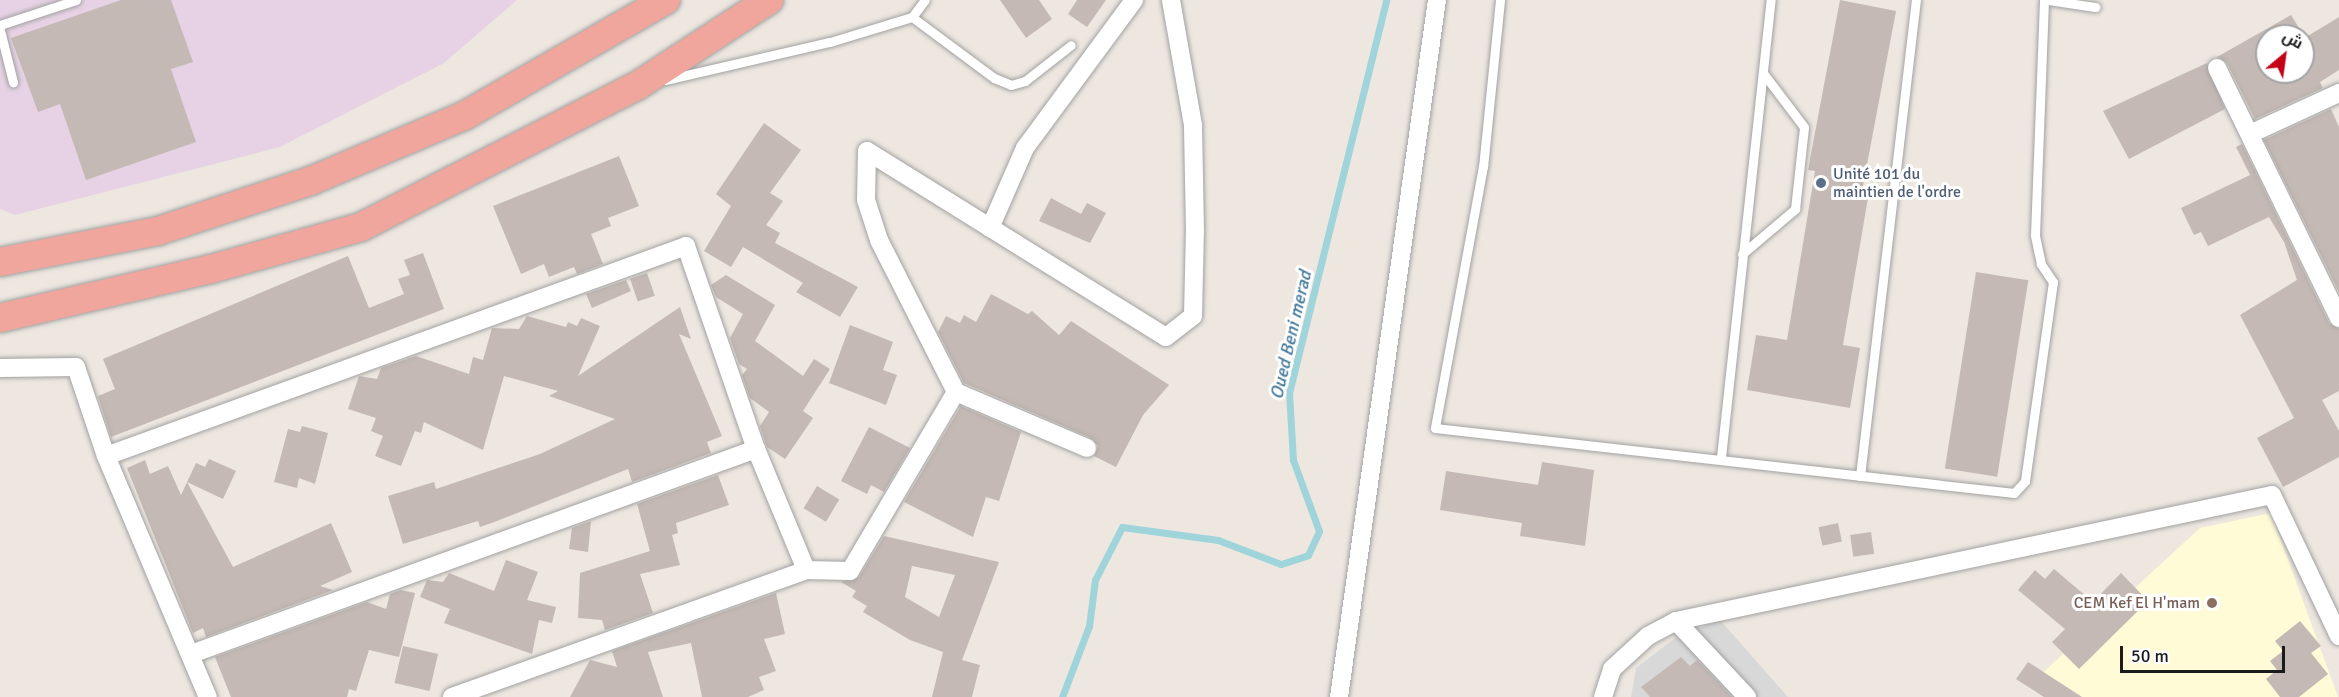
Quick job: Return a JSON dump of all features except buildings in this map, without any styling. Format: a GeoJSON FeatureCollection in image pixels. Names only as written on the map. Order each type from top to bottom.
{"type":"FeatureCollection","features":[{"type":"Feature","properties":{"kind":"highway"},"geometry":{"type":"LineString","coordinates":[[3,259],[158,231],[313,180],[464,116],[666,0]]}},
{"type":"Feature","properties":{"kind":"highway"},"geometry":{"type":"LineString","coordinates":[[0,318],[360,227],[637,86],[769,0]]}},
{"type":"Feature","properties":{"kind":"street"},"geometry":{"type":"LineString","coordinates":[[990,228],[1025,148],[1134,0]]}},
{"type":"Feature","properties":{"kind":"street"},"geometry":{"type":"LineString","coordinates":[[1087,448],[956,392],[879,240],[866,200],[867,151],[1166,337],[1193,316],[1193,126],[1171,0]]}},
{"type":"Feature","properties":{"kind":"street"},"geometry":{"type":"LineString","coordinates":[[1339,697],[1437,0]]}},
{"type":"Feature","properties":{"kind":"street"},"geometry":{"type":"LineString","coordinates":[[2217,68],[2332,286],[2339,318]]}},
{"type":"Feature","properties":{"kind":"street"},"geometry":{"type":"LineString","coordinates":[[2252,133],[2339,93]]}},
{"type":"Feature","properties":{"kind":"street"},"geometry":{"type":"LineString","coordinates":[[106,456],[686,246],[756,450],[806,570]]}},
{"type":"Feature","properties":{"kind":"street"},"geometry":{"type":"LineString","coordinates":[[0,368],[76,368],[106,456],[194,653],[208,697]]}},
{"type":"Feature","properties":{"kind":"street"},"geometry":{"type":"LineString","coordinates":[[452,697],[806,570],[849,572],[956,392]]}},
{"type":"Feature","properties":{"kind":"street"},"geometry":{"type":"LineString","coordinates":[[194,653],[756,450]]}},
{"type":"Feature","properties":{"kind":"street"},"geometry":{"type":"LineString","coordinates":[[1603,697],[1612,669],[1647,636],[1676,621],[2271,495],[2339,636]]}},
{"type":"Feature","properties":{"kind":"street"},"geometry":{"type":"LineString","coordinates":[[1676,621],[1747,697]]}},
{"type":"Feature","properties":{"kind":"lane"},"geometry":{"type":"LineString","coordinates":[[0,25],[76,0]]}},
{"type":"Feature","properties":{"kind":"lane"},"geometry":{"type":"LineString","coordinates":[[637,86],[831,42],[912,17],[926,0]]}},
{"type":"Feature","properties":{"kind":"lane"},"geometry":{"type":"LineString","coordinates":[[1500,0],[1483,166],[1435,428],[1721,457],[1860,476],[2014,493],[2025,481],[2053,282],[2041,264],[2035,235],[2046,0],[2095,6]]}},
{"type":"Feature","properties":{"kind":"lane"},"geometry":{"type":"LineString","coordinates":[[1721,457],[1771,0]]}},
{"type":"Feature","properties":{"kind":"lane"},"geometry":{"type":"LineString","coordinates":[[1860,476],[1916,0]]}},
{"type":"Feature","properties":{"kind":"lane"},"geometry":{"type":"LineString","coordinates":[[912,17],[994,78],[1011,85],[1024,81],[1071,45]]}},
{"type":"Feature","properties":{"kind":"lane"},"geometry":{"type":"LineString","coordinates":[[0,30],[13,82]]}},
{"type":"Feature","properties":{"kind":"lane"},"geometry":{"type":"LineString","coordinates":[[1742,254],[1795,209],[1804,127],[1762,73]]}},
{"type":"Feature","properties":{"kind":"shaded area"},"geometry":{"type":"Polygon","coordinates":[[[0,0],[517,0],[444,63],[280,147],[15,215],[0,209],[0,0]]]}},
{"type":"Feature","properties":{"kind":"shaded area","name":"CEM Kef El H'mam"},"geometry":{"type":"Polygon","coordinates":[[[2271,513],[2338,697],[2055,697],[2037,678],[2200,528],[2271,513]]]}},
{"type":"Feature","properties":{"kind":"shaded area"},"geometry":{"type":"Polygon","coordinates":[[[1720,620],[1788,697],[1631,697],[1636,668],[1675,638],[1720,620]]]}},
{"type":"Feature","properties":{"kind":"waterway","name":"Oued Beni merad"},"geometry":{"type":"LineString","coordinates":[[1062,697],[1089,626],[1095,580],[1122,527],[1218,540],[1281,564],[1308,555],[1319,531],[1293,460],[1289,393],[1386,0]]}},
{"type":"Feature","properties":{"kind":"place","name":"Unité 101 du maintien de l'ordre"},"geometry":{"type":"Point","coordinates":[1821,183]}},
{"type":"Feature","properties":{"kind":"place","name":"CEM Kef El H'mam"},"geometry":{"type":"Point","coordinates":[2212,603]}}]}
